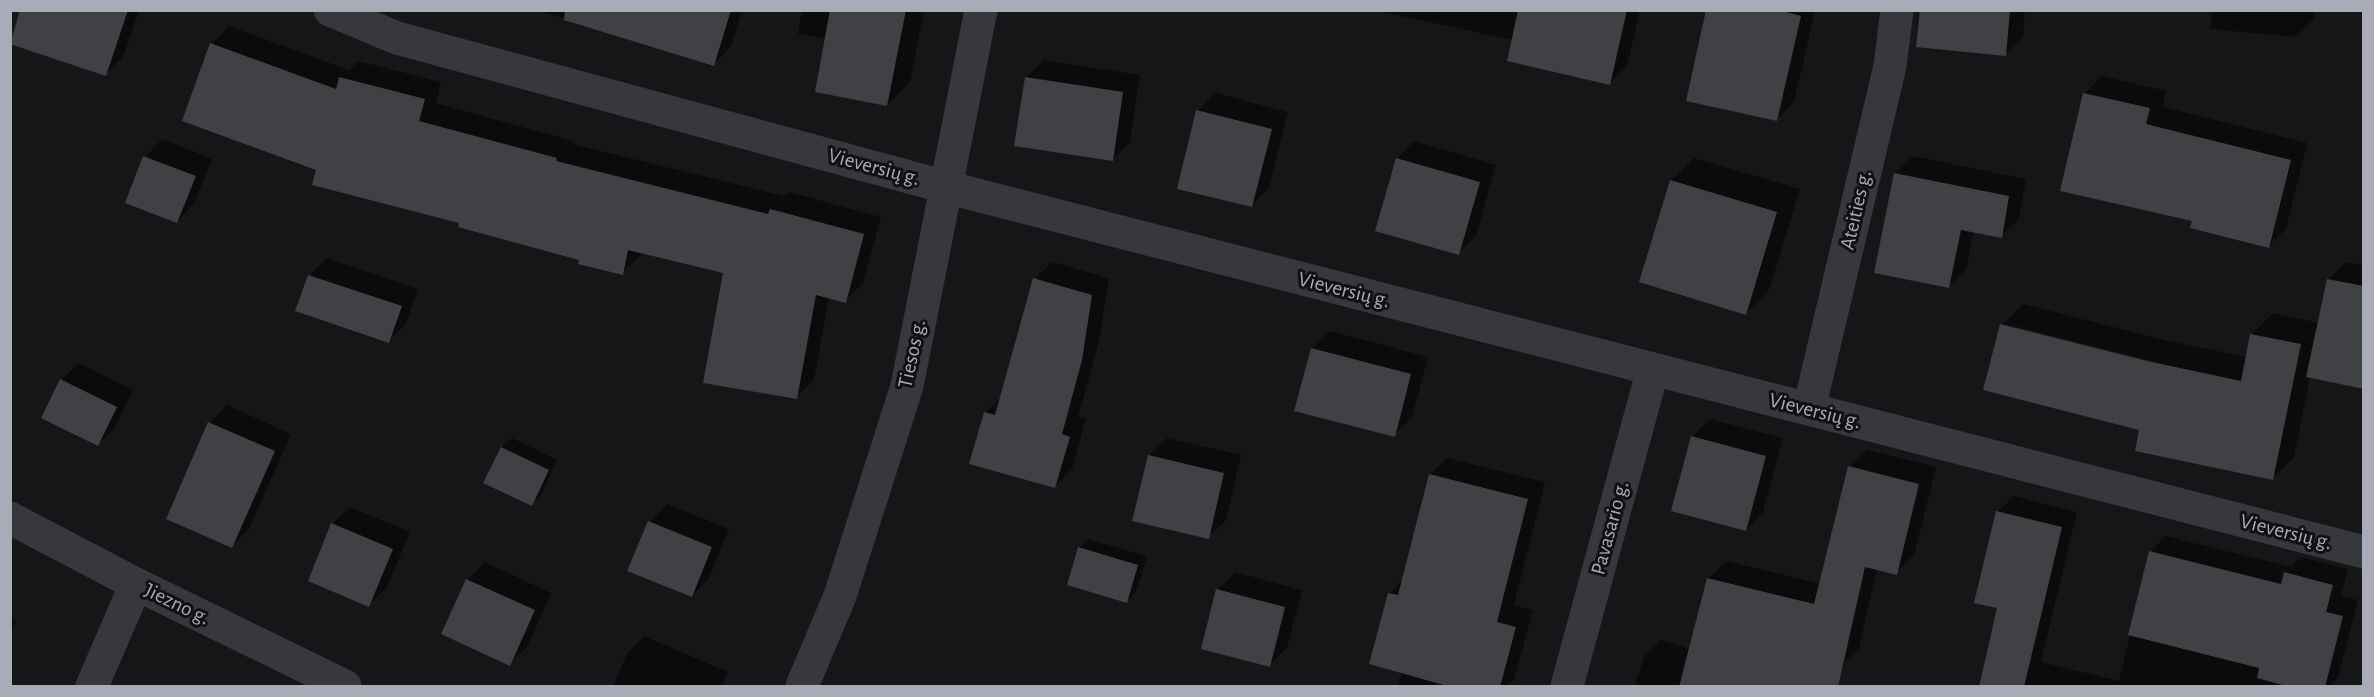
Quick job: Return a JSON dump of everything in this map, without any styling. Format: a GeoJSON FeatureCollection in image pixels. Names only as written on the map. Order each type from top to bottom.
{"type":"FeatureCollection","features":[{"type":"Feature","properties":{"kind":"street","name":"Vieversių g."},"geometry":{"type":"LineString","coordinates":[[330,10],[397,38],[946,187],[2364,552]]}},
{"type":"Feature","properties":{"kind":"street","name":"Tiesos g."},"geometry":{"type":"LineString","coordinates":[[802,687],[840,596],[907,386],[981,10]]}},
{"type":"Feature","properties":{"kind":"street","name":"Ateities g."},"geometry":{"type":"LineString","coordinates":[[1809,409],[1890,66],[1897,10]]}},
{"type":"Feature","properties":{"kind":"street","name":"Pavasario g."},"geometry":{"type":"LineString","coordinates":[[1567,687],[1653,369]]}},
{"type":"Feature","properties":{"kind":"street","name":"Jiezno g."},"geometry":{"type":"LineString","coordinates":[[10,518],[136,584],[345,687]]}},
{"type":"Feature","properties":{"kind":"street"},"geometry":{"type":"LineString","coordinates":[[93,687],[136,584]]}},
{"type":"Feature","properties":{"kind":"building"},"geometry":{"type":"Polygon","coordinates":[[[20,10],[128,10],[106,76],[10,44],[20,10]]]}},
{"type":"Feature","properties":{"kind":"building"},"geometry":{"type":"Polygon","coordinates":[[[565,10],[731,10],[714,66],[564,20],[565,10]]]}},
{"type":"Feature","properties":{"kind":"building"},"geometry":{"type":"Polygon","coordinates":[[[830,10],[906,10],[887,106],[815,92],[830,10]]]}},
{"type":"Feature","properties":{"kind":"building"},"geometry":{"type":"Polygon","coordinates":[[[1518,10],[1627,10],[1610,85],[1507,61],[1518,10]]]}},
{"type":"Feature","properties":{"kind":"building"},"geometry":{"type":"Polygon","coordinates":[[[1706,10],[1778,10],[1801,16],[1777,121],[1686,101],[1706,10]]]}},
{"type":"Feature","properties":{"kind":"building"},"geometry":{"type":"Polygon","coordinates":[[[1920,10],[2010,10],[2006,56],[1916,47],[1920,10]]]}},
{"type":"Feature","properties":{"kind":"building"},"geometry":{"type":"Polygon","coordinates":[[[210,43],[336,89],[339,77],[425,99],[419,121],[557,158],[556,161],[768,214],[770,209],[864,234],[846,303],[816,295],[797,399],[703,383],[723,273],[628,250],[623,275],[578,264],[579,260],[458,227],[459,223],[312,185],[316,170],[182,121],[210,43]]]}},
{"type":"Feature","properties":{"kind":"building"},"geometry":{"type":"Polygon","coordinates":[[[1025,77],[1123,92],[1113,161],[1014,146],[1025,77]]]}},
{"type":"Feature","properties":{"kind":"building"},"geometry":{"type":"Polygon","coordinates":[[[2083,93],[2150,108],[2146,124],[2291,160],[2269,248],[2190,228],[2192,221],[2060,191],[2083,93]]]}},
{"type":"Feature","properties":{"kind":"building"},"geometry":{"type":"Polygon","coordinates":[[[1196,110],[1272,129],[1252,207],[1177,189],[1196,110]]]}},
{"type":"Feature","properties":{"kind":"building"},"geometry":{"type":"Polygon","coordinates":[[[143,156],[196,176],[177,223],[125,203],[143,156]]]}},
{"type":"Feature","properties":{"kind":"building"},"geometry":{"type":"Polygon","coordinates":[[[1396,158],[1480,182],[1459,255],[1375,231],[1396,158]]]}},
{"type":"Feature","properties":{"kind":"building"},"geometry":{"type":"Polygon","coordinates":[[[1894,173],[2009,196],[2002,238],[1961,230],[1949,288],[1874,273],[1894,173]]]}},
{"type":"Feature","properties":{"kind":"building"},"geometry":{"type":"Polygon","coordinates":[[[1670,180],[1777,212],[1746,315],[1639,282],[1670,180]]]}},
{"type":"Feature","properties":{"kind":"building"},"geometry":{"type":"Polygon","coordinates":[[[308,275],[402,306],[389,343],[295,311],[308,275]]]}},
{"type":"Feature","properties":{"kind":"building"},"geometry":{"type":"Polygon","coordinates":[[[1033,278],[1092,295],[1082,360],[1062,434],[1070,437],[1055,488],[969,464],[984,412],[995,415],[1033,278]]]}},
{"type":"Feature","properties":{"kind":"building"},"geometry":{"type":"Polygon","coordinates":[[[2327,279],[2364,286],[2364,389],[2306,377],[2327,279]]]}},
{"type":"Feature","properties":{"kind":"building"},"geometry":{"type":"Polygon","coordinates":[[[2000,324],[2147,361],[2241,381],[2250,334],[2301,344],[2273,480],[2135,451],[2139,430],[1983,390],[2000,324]]]}},
{"type":"Feature","properties":{"kind":"building"},"geometry":{"type":"Polygon","coordinates":[[[1311,348],[1411,374],[1395,437],[1294,411],[1311,348]]]}},
{"type":"Feature","properties":{"kind":"building"},"geometry":{"type":"Polygon","coordinates":[[[60,379],[117,407],[98,446],[41,418],[60,379]]]}},
{"type":"Feature","properties":{"kind":"building"},"geometry":{"type":"Polygon","coordinates":[[[208,422],[275,451],[232,548],[166,519],[208,422]]]}},
{"type":"Feature","properties":{"kind":"building"},"geometry":{"type":"Polygon","coordinates":[[[1691,436],[1766,456],[1746,531],[1671,511],[1691,436]]]}},
{"type":"Feature","properties":{"kind":"building"},"geometry":{"type":"Polygon","coordinates":[[[501,447],[549,470],[532,506],[483,483],[501,447]]]}},
{"type":"Feature","properties":{"kind":"building"},"geometry":{"type":"Polygon","coordinates":[[[1148,455],[1224,473],[1209,539],[1132,521],[1148,455]]]}},
{"type":"Feature","properties":{"kind":"building"},"geometry":{"type":"Polygon","coordinates":[[[1848,466],[1919,484],[1897,575],[1865,567],[1838,687],[1679,687],[1707,578],[1814,604],[1848,466]]]}},
{"type":"Feature","properties":{"kind":"building"},"geometry":{"type":"Polygon","coordinates":[[[1429,474],[1528,499],[1497,622],[1516,627],[1500,687],[1451,687],[1369,664],[1388,593],[1398,595],[1429,474]]]}},
{"type":"Feature","properties":{"kind":"building"},"geometry":{"type":"Polygon","coordinates":[[[1996,511],[2062,527],[2024,687],[1979,687],[1997,608],[1974,603],[1996,511]]]}},
{"type":"Feature","properties":{"kind":"building"},"geometry":{"type":"Polygon","coordinates":[[[648,521],[712,547],[692,597],[627,571],[648,521]]]}},
{"type":"Feature","properties":{"kind":"building"},"geometry":{"type":"Polygon","coordinates":[[[331,523],[393,549],[369,607],[308,581],[331,523]]]}},
{"type":"Feature","properties":{"kind":"building"},"geometry":{"type":"Polygon","coordinates":[[[1078,547],[1138,565],[1127,603],[1067,585],[1078,547]]]}},
{"type":"Feature","properties":{"kind":"building"},"geometry":{"type":"Polygon","coordinates":[[[2149,551],[2281,584],[2284,572],[2333,585],[2326,612],[2343,616],[2325,687],[2290,687],[2257,678],[2259,668],[2128,635],[2149,551]]]}},
{"type":"Feature","properties":{"kind":"building"},"geometry":{"type":"Polygon","coordinates":[[[466,579],[535,610],[510,666],[441,634],[466,579]]]}},
{"type":"Feature","properties":{"kind":"building"},"geometry":{"type":"Polygon","coordinates":[[[1216,589],[1285,607],[1270,667],[1201,649],[1216,589]]]}}]}
